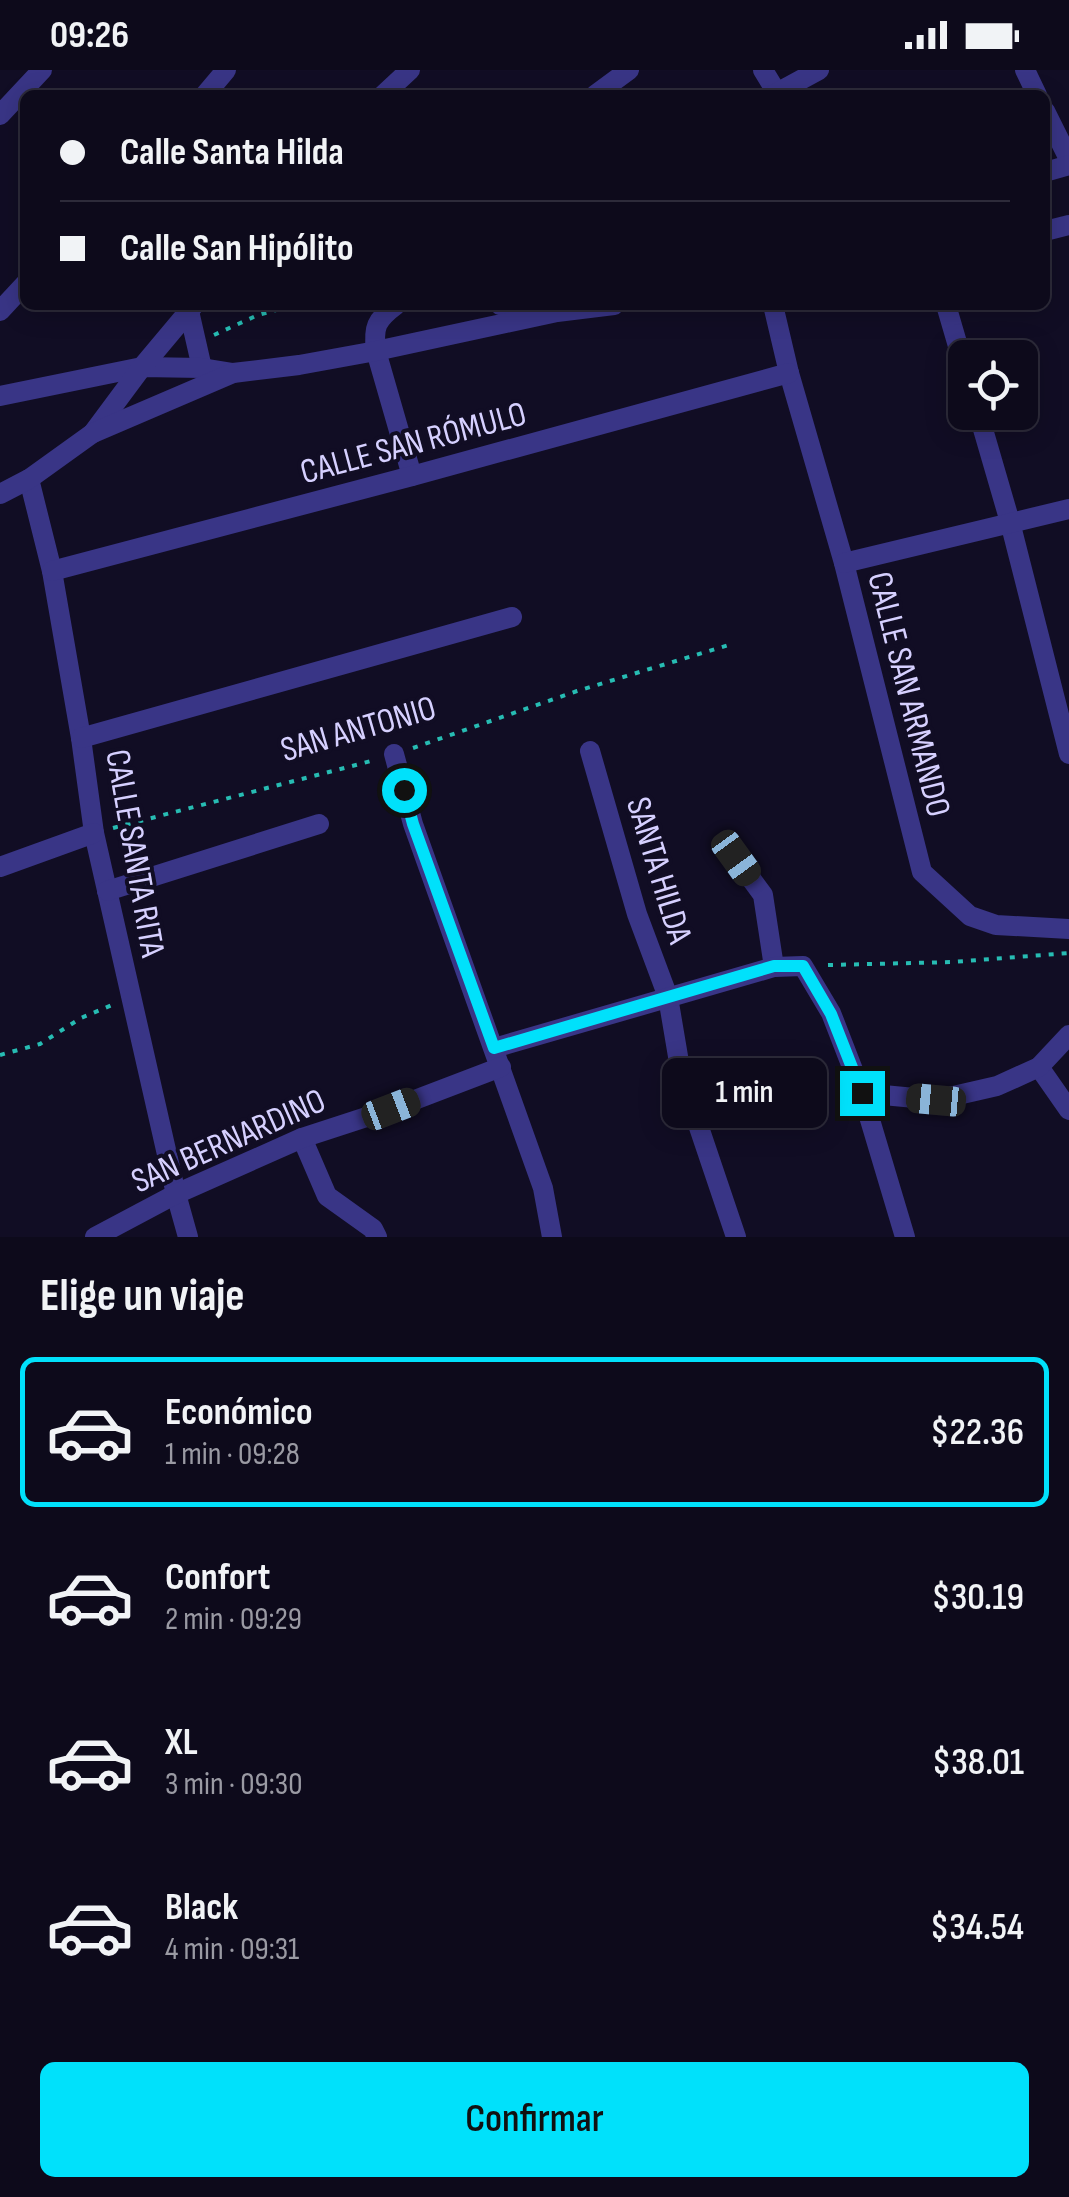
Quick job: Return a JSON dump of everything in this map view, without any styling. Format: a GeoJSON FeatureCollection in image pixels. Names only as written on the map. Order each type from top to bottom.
{"type":"FeatureCollection","features":[{"type":"Feature","properties":{"kind":"street"},"geometry":{"type":"LineString","coordinates":[[23,90],[42,70]]}},
{"type":"Feature","properties":{"kind":"street"},"geometry":{"type":"LineString","coordinates":[[209,90],[226,70]]}},
{"type":"Feature","properties":{"kind":"street"},"geometry":{"type":"LineString","coordinates":[[388,90],[410,70]]}},
{"type":"Feature","properties":{"kind":"street"},"geometry":{"type":"LineString","coordinates":[[602,90],[628,70]]}},
{"type":"Feature","properties":{"kind":"street"},"geometry":{"type":"LineString","coordinates":[[782,90],[819,70]]}},
{"type":"Feature","properties":{"kind":"street"},"geometry":{"type":"LineString","coordinates":[[0,114],[20,93]]}},
{"type":"Feature","properties":{"kind":"street"},"geometry":{"type":"LineString","coordinates":[[1050,122],[1069,162]]}},
{"type":"Feature","properties":{"kind":"street"},"geometry":{"type":"LineString","coordinates":[[0,311],[20,289]]}},
{"type":"Feature","properties":{"kind":"street"},"geometry":{"type":"LineString","coordinates":[[93,433],[189,310]]}},
{"type":"Feature","properties":{"kind":"street"},"geometry":{"type":"LineString","coordinates":[[191,310],[202,368]]}},
{"type":"Feature","properties":{"kind":"street"},"geometry":{"type":"LineString","coordinates":[[390,310],[374,331],[376,352],[412,476]]}},
{"type":"Feature","properties":{"kind":"street"},"geometry":{"type":"LineString","coordinates":[[540,310],[556,312]]}},
{"type":"Feature","properties":{"kind":"street"},"geometry":{"type":"LineString","coordinates":[[0,494],[29,479],[93,433],[233,373],[376,352],[573,310]]}},
{"type":"Feature","properties":{"kind":"street","name":"CALLE SAN ARMANDO"},"geometry":{"type":"LineString","coordinates":[[773,310],[844,563],[922,872],[970,916],[996,925],[1069,929]]}},
{"type":"Feature","properties":{"kind":"street"},"geometry":{"type":"LineString","coordinates":[[947,310],[956,340]]}},
{"type":"Feature","properties":{"kind":"street"},"geometry":{"type":"LineString","coordinates":[[0,396],[142,367],[233,373]]}},
{"type":"Feature","properties":{"kind":"street","name":"CALLE SAN RÓMULO"},"geometry":{"type":"LineString","coordinates":[[52,571],[789,373]]}},
{"type":"Feature","properties":{"kind":"street"},"geometry":{"type":"LineString","coordinates":[[120,396],[162,406]]}},
{"type":"Feature","properties":{"kind":"street"},"geometry":{"type":"LineString","coordinates":[[983,430],[1069,754]]}},
{"type":"Feature","properties":{"kind":"street","name":"CALLE SANTA RITA"},"geometry":{"type":"LineString","coordinates":[[29,479],[52,571],[82,738],[94,833],[188,1237]]}},
{"type":"Feature","properties":{"kind":"street"},"geometry":{"type":"LineString","coordinates":[[844,563],[1069,509]]}},
{"type":"Feature","properties":{"kind":"street"},"geometry":{"type":"LineString","coordinates":[[82,738],[512,617]]}},
{"type":"Feature","properties":{"kind":"street","name":"SANTA HILDA"},"geometry":{"type":"LineString","coordinates":[[590,751],[637,914],[668,997],[682,1074],[736,1237]]}},
{"type":"Feature","properties":{"kind":"street"},"geometry":{"type":"LineString","coordinates":[[394,754],[413,824],[543,1188],[552,1237]]}},
{"type":"Feature","properties":{"kind":"street"},"geometry":{"type":"LineString","coordinates":[[107,891],[319,824]]}},
{"type":"Feature","properties":{"kind":"street"},"geometry":{"type":"LineString","coordinates":[[0,867],[94,833]]}},
{"type":"Feature","properties":{"kind":"street"},"geometry":{"type":"LineString","coordinates":[[736,858],[762,895],[774,966]]}},
{"type":"Feature","properties":{"kind":"street","name":"SAN BERNARDINO"},"geometry":{"type":"LineString","coordinates":[[95,1237],[176,1194],[302,1138],[391,1109],[498,1057],[668,997],[774,966],[803,966]]}},
{"type":"Feature","properties":{"kind":"street"},"geometry":{"type":"LineString","coordinates":[[803,966],[831,1014],[862,1093],[905,1237]]}},
{"type":"Feature","properties":{"kind":"street"},"geometry":{"type":"LineString","coordinates":[[862,1093],[936,1100],[997,1086],[1039,1067],[1069,1034]]}},
{"type":"Feature","properties":{"kind":"street"},"geometry":{"type":"LineString","coordinates":[[1039,1067],[1069,1110]]}},
{"type":"Feature","properties":{"kind":"street"},"geometry":{"type":"LineString","coordinates":[[302,1138],[327,1196],[373,1229],[377,1237]]}},
{"type":"Feature","properties":{"kind":"path"},"geometry":{"type":"LineString","coordinates":[[196,343],[277,310]]}},
{"type":"Feature","properties":{"kind":"path","name":"SAN ANTONIO"},"geometry":{"type":"LineString","coordinates":[[94,833],[394,754],[577,691],[732,644]]}},
{"type":"Feature","properties":{"kind":"path"},"geometry":{"type":"LineString","coordinates":[[803,966],[953,962],[1069,953]]}},
{"type":"Feature","properties":{"kind":"path"},"geometry":{"type":"LineString","coordinates":[[0,1056],[40,1044],[81,1018],[130,998]]}},
{"type":"Feature","properties":{"kind":"route"},"geometry":{"type":"LineString","coordinates":[[404,790],[494,1048],[774,966],[803,966],[831,1014],[862,1093]]}}]}
